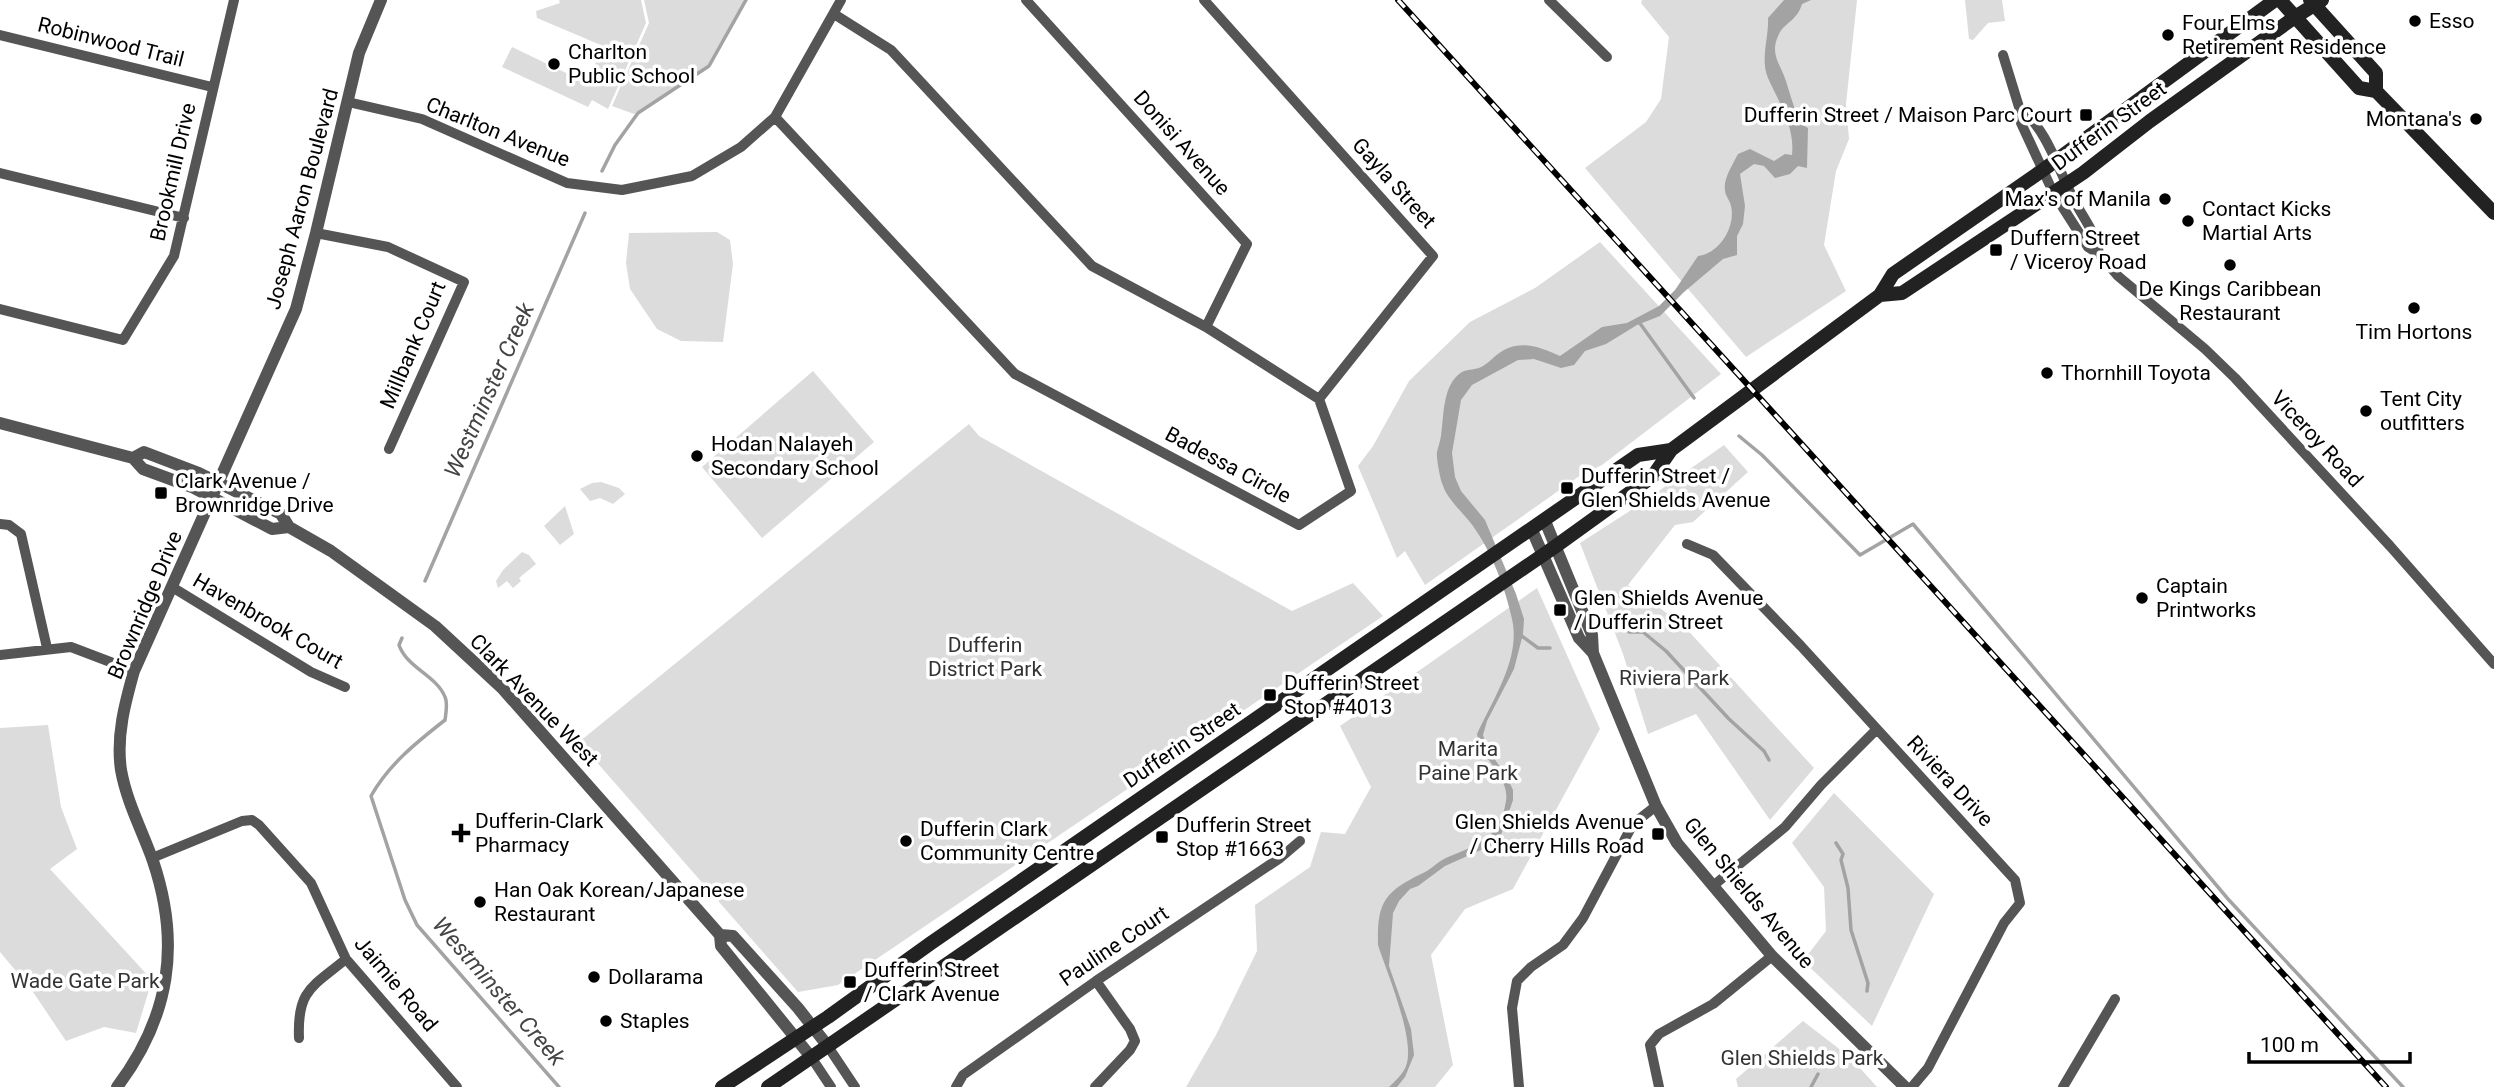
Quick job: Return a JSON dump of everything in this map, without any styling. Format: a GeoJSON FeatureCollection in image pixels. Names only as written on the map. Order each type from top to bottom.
{"type":"FeatureCollection","features":[{"type":"Feature","properties":{"kind":"main road"},"geometry":{"type":"LineString","coordinates":[[2278,0],[2359,89],[2376,91],[2494,213]]}},
{"type":"Feature","properties":{"kind":"main road","name":"Dufferin Street"},"geometry":{"type":"LineString","coordinates":[[768,1087],[1543,556],[1653,476],[1671,450],[1880,295],[1893,274],[2043,170],[2278,0]]}},
{"type":"Feature","properties":{"kind":"main road"},"geometry":{"type":"LineString","coordinates":[[2315,2],[2376,73],[2376,91]]}},
{"type":"Feature","properties":{"kind":"main road","name":"Dufferin Street"},"geometry":{"type":"LineString","coordinates":[[1880,295],[1902,293],[2066,184],[2315,2]]}},
{"type":"Feature","properties":{"kind":"main road","name":"Dufferin Street"},"geometry":{"type":"LineString","coordinates":[[722,1087],[1639,456],[1671,450]]}},
{"type":"Feature","properties":{"kind":"street","name":"Brookmill Drive"},"geometry":{"type":"LineString","coordinates":[[0,309],[123,340],[174,256],[233,0]]}},
{"type":"Feature","properties":{"kind":"street","name":"Joseph Aaron Boulevard"},"geometry":{"type":"LineString","coordinates":[[212,498],[296,309],[359,53],[381,0]]}},
{"type":"Feature","properties":{"kind":"street","name":"Charlton Avenue"},"geometry":{"type":"LineString","coordinates":[[348,102],[422,119],[567,183],[622,190],[692,176],[741,147],[775,117],[841,0]]}},
{"type":"Feature","properties":{"kind":"street","name":"Donisi Avenue"},"geometry":{"type":"LineString","coordinates":[[1026,0],[1247,244],[1206,327]]}},
{"type":"Feature","properties":{"kind":"street","name":"Gayla Street"},"geometry":{"type":"LineString","coordinates":[[1204,0],[1433,256],[1319,399]]}},
{"type":"Feature","properties":{"kind":"street"},"geometry":{"type":"LineString","coordinates":[[1549,0],[1607,57]]}},
{"type":"Feature","properties":{"kind":"street"},"geometry":{"type":"LineString","coordinates":[[834,14],[891,50],[1093,265],[1206,327],[1319,399]]}},
{"type":"Feature","properties":{"kind":"street","name":"Robinwood Trail"},"geometry":{"type":"LineString","coordinates":[[0,35],[212,87]]}},
{"type":"Feature","properties":{"kind":"street","name":"Viceroy Road"},"geometry":{"type":"LineString","coordinates":[[2003,55],[2019,107],[2021,123],[2053,192],[2088,247],[2235,378],[2390,545],[2494,664]]}},
{"type":"Feature","properties":{"kind":"street","name":"Viceroy Road"},"geometry":{"type":"LineString","coordinates":[[2019,107],[2032,117],[2056,160],[2098,243],[2099,254]]}},
{"type":"Feature","properties":{"kind":"street","name":"Badessa Circle"},"geometry":{"type":"LineString","coordinates":[[775,117],[1015,374],[1299,525],[1351,491],[1319,399]]}},
{"type":"Feature","properties":{"kind":"street"},"geometry":{"type":"LineString","coordinates":[[0,173],[184,218]]}},
{"type":"Feature","properties":{"kind":"street","name":"Millbank Court"},"geometry":{"type":"LineString","coordinates":[[316,233],[388,247],[464,282],[389,449]]}},
{"type":"Feature","properties":{"kind":"street","name":"Clark Avenue West"},"geometry":{"type":"LineString","coordinates":[[0,423],[133,458],[143,469],[212,498],[272,529],[289,527]]}},
{"type":"Feature","properties":{"kind":"street","name":"Clark Avenue West"},"geometry":{"type":"LineString","coordinates":[[133,458],[144,452],[219,482],[281,514],[289,527],[331,551],[435,626],[505,691],[720,935],[721,946],[796,1037],[831,1087]]}},
{"type":"Feature","properties":{"kind":"street","name":"Brownridge Drive"},"geometry":{"type":"LineString","coordinates":[[117,1087],[142,1050],[153,1026],[162,1002],[169,964],[168,923],[162,890],[127,797],[119,738],[134,671],[212,498]]}},
{"type":"Feature","properties":{"kind":"street","name":"Glen Shields Avenue"},"geometry":{"type":"LineString","coordinates":[[1545,521],[1592,635],[1593,653],[1656,806],[1677,843],[1772,956],[1906,1087]]}},
{"type":"Feature","properties":{"kind":"street"},"geometry":{"type":"LineString","coordinates":[[0,524],[9,524],[21,534],[47,649]]}},
{"type":"Feature","properties":{"kind":"street","name":"Glen Shields Avenue"},"geometry":{"type":"LineString","coordinates":[[1532,530],[1579,639],[1593,653]]}},
{"type":"Feature","properties":{"kind":"street","name":"Riviera Drive"},"geometry":{"type":"LineString","coordinates":[[1687,544],[1713,555],[1801,646],[2015,880],[2021,903],[2004,923],[1928,1068],[1912,1087]]}},
{"type":"Feature","properties":{"kind":"street","name":"Havenbrook Court"},"geometry":{"type":"LineString","coordinates":[[172,587],[311,671],[345,687]]}},
{"type":"Feature","properties":{"kind":"street"},"geometry":{"type":"LineString","coordinates":[[0,655],[71,647],[134,671]]}},
{"type":"Feature","properties":{"kind":"street"},"geometry":{"type":"LineString","coordinates":[[1714,885],[1785,827],[1821,785],[1876,730]]}},
{"type":"Feature","properties":{"kind":"street"},"geometry":{"type":"LineString","coordinates":[[1519,1087],[1512,1008],[1517,981],[1531,967],[1563,944],[1583,918],[1633,824],[1656,806]]}},
{"type":"Feature","properties":{"kind":"street","name":"Jaimie Road"},"geometry":{"type":"LineString","coordinates":[[152,858],[242,821],[252,820],[259,825],[311,883],[346,959],[457,1087]]}},
{"type":"Feature","properties":{"kind":"street","name":"Pauline Court"},"geometry":{"type":"LineString","coordinates":[[956,1087],[962,1075],[1096,981],[1280,858],[1300,841]]}},
{"type":"Feature","properties":{"kind":"street","name":"Clark Avenue West"},"geometry":{"type":"LineString","coordinates":[[720,935],[733,936],[813,1026],[855,1087]]}},
{"type":"Feature","properties":{"kind":"street"},"geometry":{"type":"LineString","coordinates":[[1659,1087],[1650,1045],[1660,1034],[1713,1004],[1772,956]]}},
{"type":"Feature","properties":{"kind":"street"},"geometry":{"type":"LineString","coordinates":[[299,1038],[298,1014],[305,992],[346,959]]}},
{"type":"Feature","properties":{"kind":"street"},"geometry":{"type":"LineString","coordinates":[[1094,1087],[1130,1050],[1135,1041],[1130,1029],[1096,981]]}},
{"type":"Feature","properties":{"kind":"street"},"geometry":{"type":"LineString","coordinates":[[2063,1087],[2115,999]]}},
{"type":"Feature","properties":{"kind":"green space"},"geometry":{"type":"Polygon","coordinates":[[[559,0],[641,0],[646,23],[608,109],[592,100],[588,107],[502,67],[512,47],[587,83],[603,46],[537,18],[536,11],[560,3],[559,0]]]}},
{"type":"Feature","properties":{"kind":"green space"},"geometry":{"type":"Polygon","coordinates":[[[644,0],[745,0],[707,69],[634,114],[612,106],[649,23],[644,0]]]}},
{"type":"Feature","properties":{"kind":"green space"},"geometry":{"type":"Polygon","coordinates":[[[1642,0],[1857,0],[1846,104],[1849,139],[1836,171],[1824,245],[1846,291],[1746,357],[1585,168],[1646,122],[1661,99],[1669,37],[1641,3],[1642,0]]]}},
{"type":"Feature","properties":{"kind":"green space"},"geometry":{"type":"Polygon","coordinates":[[[1965,0],[2002,0],[2005,21],[1988,23],[1973,40],[1969,39],[1965,0]]]}},
{"type":"Feature","properties":{"kind":"green space"},"geometry":{"type":"Polygon","coordinates":[[[717,232],[730,240],[733,264],[723,342],[681,341],[657,329],[630,289],[626,263],[629,233],[717,232]]]}},
{"type":"Feature","properties":{"kind":"green space"},"geometry":{"type":"Polygon","coordinates":[[[1600,242],[1721,374],[1602,465],[1578,477],[1425,585],[1405,551],[1397,558],[1358,466],[1373,446],[1409,381],[1470,322],[1535,288],[1600,242]]]}},
{"type":"Feature","properties":{"kind":"green space"},"geometry":{"type":"Polygon","coordinates":[[[813,371],[874,442],[762,538],[702,467],[813,371]]]}},
{"type":"Feature","properties":{"kind":"green space","name":"Dufferin District Park"},"geometry":{"type":"Polygon","coordinates":[[[969,424],[979,436],[1292,611],[1353,583],[1383,616],[838,985],[798,992],[579,742],[969,424]]]}},
{"type":"Feature","properties":{"kind":"green space","name":"Riviera Park"},"geometry":{"type":"Polygon","coordinates":[[[1724,445],[1748,472],[1693,522],[1675,525],[1628,585],[1683,625],[1814,768],[1770,820],[1696,714],[1648,734],[1623,654],[1580,543],[1724,445]]]}},
{"type":"Feature","properties":{"kind":"green space"},"geometry":{"type":"Polygon","coordinates":[[[601,482],[619,488],[625,494],[613,504],[600,498],[590,501],[580,489],[601,482]]]}},
{"type":"Feature","properties":{"kind":"green space"},"geometry":{"type":"Polygon","coordinates":[[[565,506],[574,534],[560,545],[544,526],[565,506]]]}},
{"type":"Feature","properties":{"kind":"green space"},"geometry":{"type":"Polygon","coordinates":[[[522,552],[529,555],[536,564],[519,578],[521,581],[513,588],[507,581],[498,588],[496,581],[503,570],[522,552]]]}},
{"type":"Feature","properties":{"kind":"green space","name":"Marita Paine Park"},"geometry":{"type":"Polygon","coordinates":[[[1537,588],[1600,729],[1513,889],[1465,909],[1431,955],[1453,1065],[1435,1087],[1186,1087],[1216,1035],[1257,951],[1255,905],[1310,867],[1321,832],[1345,834],[1371,787],[1340,726],[1537,588]]]}},
{"type":"Feature","properties":{"kind":"green space","name":"Wade Gate Park"},"geometry":{"type":"Polygon","coordinates":[[[48,725],[61,807],[77,849],[50,869],[152,980],[136,1033],[104,1027],[66,1041],[31,989],[0,952],[0,728],[48,725]]]}},
{"type":"Feature","properties":{"kind":"green space"},"geometry":{"type":"Polygon","coordinates":[[[1834,793],[1934,894],[1872,1026],[1803,961],[1826,931],[1824,887],[1792,843],[1834,793]]]}},
{"type":"Feature","properties":{"kind":"green space","name":"Glen Shields Park"},"geometry":{"type":"Polygon","coordinates":[[[1803,1021],[1851,1058],[1877,1087],[1738,1087],[1736,1079],[1803,1021]]]}},
{"type":"Feature","properties":{"kind":"shaded area"},"geometry":{"type":"Polygon","coordinates":[[[1784,0],[1811,0],[1802,4],[1797,14],[1782,30],[1775,47],[1776,58],[1799,123],[1808,128],[1807,168],[1798,166],[1790,174],[1775,178],[1764,166],[1754,164],[1740,174],[1745,206],[1743,224],[1737,236],[1737,255],[1723,259],[1660,316],[1637,325],[1606,344],[1585,351],[1574,365],[1561,368],[1534,359],[1518,360],[1472,385],[1461,400],[1452,453],[1455,477],[1461,491],[1485,520],[1524,619],[1514,669],[1487,721],[1483,735],[1487,748],[1513,790],[1513,800],[1500,838],[1492,845],[1445,866],[1410,889],[1393,913],[1389,966],[1411,1029],[1414,1055],[1405,1077],[1397,1087],[1389,1087],[1405,1069],[1408,1054],[1404,1024],[1378,945],[1381,909],[1391,893],[1408,880],[1444,859],[1478,844],[1493,832],[1499,824],[1506,801],[1504,784],[1483,751],[1477,734],[1509,663],[1514,634],[1512,619],[1502,583],[1486,547],[1448,495],[1441,480],[1437,452],[1447,393],[1455,377],[1462,372],[1481,367],[1511,347],[1525,345],[1560,356],[1602,327],[1627,323],[1659,306],[1675,290],[1698,256],[1719,245],[1728,231],[1732,214],[1725,181],[1738,154],[1750,149],[1774,161],[1785,154],[1792,155],[1789,124],[1768,78],[1765,63],[1768,18],[1784,0]]]}},
{"type":"Feature","properties":{"kind":"waterway","name":"Westminster Creek"},"geometry":{"type":"LineString","coordinates":[[602,171],[615,145],[638,113],[709,66],[746,0]]}},
{"type":"Feature","properties":{"kind":"waterway","name":"Westminster Creek"},"geometry":{"type":"LineString","coordinates":[[425,581],[585,213]]}},
{"type":"Feature","properties":{"kind":"waterway"},"geometry":{"type":"LineString","coordinates":[[1639,322],[1694,398]]}},
{"type":"Feature","properties":{"kind":"waterway"},"geometry":{"type":"LineString","coordinates":[[1739,436],[1762,455],[1860,555],[1913,524],[2228,899],[2403,1087]]}},
{"type":"Feature","properties":{"kind":"waterway"},"geometry":{"type":"LineString","coordinates":[[1629,632],[1643,632],[1666,651],[1729,719],[1764,751],[1769,760]]}},
{"type":"Feature","properties":{"kind":"waterway"},"geometry":{"type":"LineString","coordinates":[[1519,634],[1538,648],[1550,648]]}},
{"type":"Feature","properties":{"kind":"waterway","name":"Westminster Creek"},"geometry":{"type":"LineString","coordinates":[[402,638],[399,645],[403,653],[436,683],[447,705],[445,720],[395,764],[371,796],[405,900],[417,925],[559,1087]]}},
{"type":"Feature","properties":{"kind":"waterway"},"geometry":{"type":"LineString","coordinates":[[1836,843],[1843,854],[1841,860],[1848,888],[1851,930],[1868,983],[1867,991]]}},
{"type":"Feature","properties":{"kind":"waterway"},"geometry":{"type":"LineString","coordinates":[[1811,1087],[1818,1074]]}},
{"type":"Feature","properties":{"kind":"railway"},"geometry":{"type":"LineString","coordinates":[[1398,0],[2386,1087]]}},
{"type":"Feature","properties":{"kind":"place","name":"Esso"},"geometry":{"type":"Point","coordinates":[2415,21]}},
{"type":"Feature","properties":{"kind":"place","name":"Four Elms Retirement Residence"},"geometry":{"type":"Point","coordinates":[2168,35]}},
{"type":"Feature","properties":{"kind":"place","name":"Charlton Public School"},"geometry":{"type":"Point","coordinates":[554,64]}},
{"type":"Feature","properties":{"kind":"place","name":"Dufferin Street / Maison Parc Court"},"geometry":{"type":"Point","coordinates":[2086,115]}},
{"type":"Feature","properties":{"kind":"place","name":"Montana's"},"geometry":{"type":"Point","coordinates":[2476,119]}},
{"type":"Feature","properties":{"kind":"place","name":"Max's of Manila"},"geometry":{"type":"Point","coordinates":[2165,199]}},
{"type":"Feature","properties":{"kind":"place","name":"Contact Kicks Martial Arts"},"geometry":{"type":"Point","coordinates":[2188,221]}},
{"type":"Feature","properties":{"kind":"place","name":"Duffern Street / Viceroy Road"},"geometry":{"type":"Point","coordinates":[1996,250]}},
{"type":"Feature","properties":{"kind":"place","name":"De Kings Caribbean Restaurant"},"geometry":{"type":"Point","coordinates":[2230,265]}},
{"type":"Feature","properties":{"kind":"place","name":"Tim Hortons"},"geometry":{"type":"Point","coordinates":[2414,308]}},
{"type":"Feature","properties":{"kind":"place","name":"Thornhill Toyota"},"geometry":{"type":"Point","coordinates":[2047,373]}},
{"type":"Feature","properties":{"kind":"place","name":"Tent City outfitters"},"geometry":{"type":"Point","coordinates":[2366,411]}},
{"type":"Feature","properties":{"kind":"place","name":"Hodan Nalayeh Secondary School"},"geometry":{"type":"Point","coordinates":[697,456]}},
{"type":"Feature","properties":{"kind":"place","name":"Dufferin Street / Glen Shields Avenue"},"geometry":{"type":"Point","coordinates":[1567,488]}},
{"type":"Feature","properties":{"kind":"place","name":"Clark Avenue / Brownridge Drive"},"geometry":{"type":"Point","coordinates":[161,493]}},
{"type":"Feature","properties":{"kind":"place","name":"Captain Printworks"},"geometry":{"type":"Point","coordinates":[2142,598]}},
{"type":"Feature","properties":{"kind":"place","name":"Glen Shields Avenue / Dufferin Street"},"geometry":{"type":"Point","coordinates":[1560,610]}},
{"type":"Feature","properties":{"kind":"place","name":"Dufferin Street Stop #4013"},"geometry":{"type":"Point","coordinates":[1270,695]}},
{"type":"Feature","properties":{"kind":"place","name":"Dufferin-Clark Pharmacy"},"geometry":{"type":"Point","coordinates":[461,833]}},
{"type":"Feature","properties":{"kind":"place","name":"Glen Shields Avenue / Cherry Hills Road"},"geometry":{"type":"Point","coordinates":[1658,834]}},
{"type":"Feature","properties":{"kind":"place","name":"Dufferin Street Stop #1663"},"geometry":{"type":"Point","coordinates":[1162,837]}},
{"type":"Feature","properties":{"kind":"place","name":"Dufferin Clark Community Centre"},"geometry":{"type":"Point","coordinates":[906,841]}},
{"type":"Feature","properties":{"kind":"place","name":"Han Oak Korean/Japanese Restaurant"},"geometry":{"type":"Point","coordinates":[480,902]}},
{"type":"Feature","properties":{"kind":"place","name":"Dollarama"},"geometry":{"type":"Point","coordinates":[594,977]}},
{"type":"Feature","properties":{"kind":"place","name":"Dufferin Street / Clark Avenue"},"geometry":{"type":"Point","coordinates":[850,982]}},
{"type":"Feature","properties":{"kind":"place","name":"Staples"},"geometry":{"type":"Point","coordinates":[606,1021]}}]}
